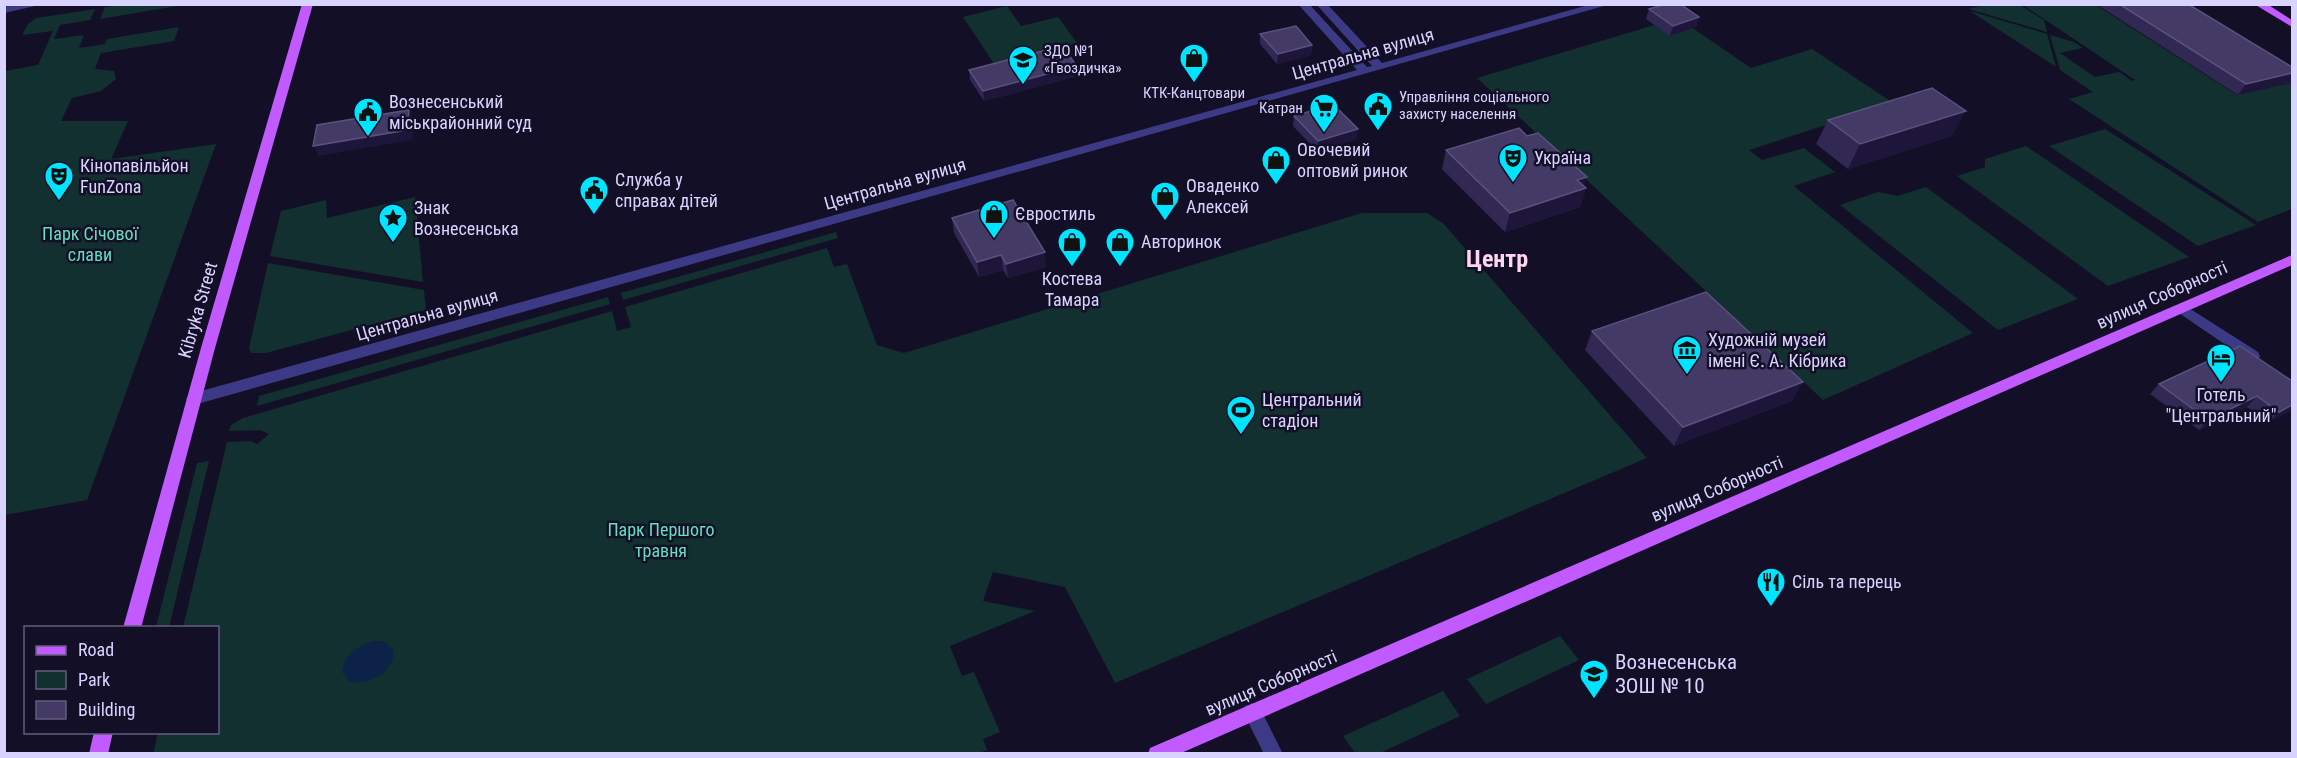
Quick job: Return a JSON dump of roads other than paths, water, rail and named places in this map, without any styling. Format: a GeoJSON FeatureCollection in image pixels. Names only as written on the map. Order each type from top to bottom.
{"type":"FeatureCollection","features":[{"type":"Feature","properties":{"kind":"main road","name":"Kibryka Street"},"geometry":{"type":"LineString","coordinates":[[132,626],[194,399],[308,4]]}},
{"type":"Feature","properties":{"kind":"main road"},"geometry":{"type":"LineString","coordinates":[[2259,4],[2292,24]]}},
{"type":"Feature","properties":{"kind":"main road","name":"вулиця Соборності"},"geometry":{"type":"LineString","coordinates":[[1157,753],[2292,260]]}},
{"type":"Feature","properties":{"kind":"main road"},"geometry":{"type":"LineString","coordinates":[[98,753],[103,734]]}},
{"type":"Feature","properties":{"kind":"street"},"geometry":{"type":"LineString","coordinates":[[4,10],[39,4]]}},
{"type":"Feature","properties":{"kind":"street"},"geometry":{"type":"LineString","coordinates":[[1303,4],[1365,72]]}},
{"type":"Feature","properties":{"kind":"street"},"geometry":{"type":"LineString","coordinates":[[1321,4],[1380,68]]}},
{"type":"Feature","properties":{"kind":"street","name":"Центральна вулиця"},"geometry":{"type":"LineString","coordinates":[[194,399],[1606,4]]}},
{"type":"Feature","properties":{"kind":"street"},"geometry":{"type":"LineString","coordinates":[[2181,308],[2266,365]]}},
{"type":"Feature","properties":{"kind":"street"},"geometry":{"type":"LineString","coordinates":[[1252,712],[1274,753]]}},
{"type":"Feature","properties":{"kind":"water"},"geometry":{"type":"Polygon","coordinates":[[[383,641],[393,649],[391,664],[373,679],[350,682],[342,672],[349,655],[363,645],[383,641]]]}},
{"type":"Feature","properties":{"kind":"place","name":"КТК-Канцтовари"},"geometry":{"type":"Point","coordinates":[1194,84]}},
{"type":"Feature","properties":{"kind":"place","name":"ЗДО №1 «Гвоздичка»"},"geometry":{"type":"Point","coordinates":[1023,86]}},
{"type":"Feature","properties":{"kind":"place","name":"Управління соціального захисту населення"},"geometry":{"type":"Point","coordinates":[1378,132]}},
{"type":"Feature","properties":{"kind":"place","name":"Катран"},"geometry":{"type":"Point","coordinates":[1324,134]}},
{"type":"Feature","properties":{"kind":"place","name":"Вознесенський міськрайонний суд"},"geometry":{"type":"Point","coordinates":[368,138]}},
{"type":"Feature","properties":{"kind":"place","name":"Україна"},"geometry":{"type":"Point","coordinates":[1513,184]}},
{"type":"Feature","properties":{"kind":"place","name":"Овочевий оптовий ринок"},"geometry":{"type":"Point","coordinates":[1276,186]}},
{"type":"Feature","properties":{"kind":"place","name":"Кінопавільйон FunZona"},"geometry":{"type":"Point","coordinates":[59,202]}},
{"type":"Feature","properties":{"kind":"place","name":"Служба у справах дітей"},"geometry":{"type":"Point","coordinates":[594,216]}},
{"type":"Feature","properties":{"kind":"place","name":"Оваденко Алексей"},"geometry":{"type":"Point","coordinates":[1165,222]}},
{"type":"Feature","properties":{"kind":"place","name":"Євростиль"},"geometry":{"type":"Point","coordinates":[994,240]}},
{"type":"Feature","properties":{"kind":"place","name":"Знак Вознесенська"},"geometry":{"type":"Point","coordinates":[393,244]}},
{"type":"Feature","properties":{"kind":"place","name":"Костева Тамара"},"geometry":{"type":"Point","coordinates":[1072,268]}},
{"type":"Feature","properties":{"kind":"place","name":"Авторинок"},"geometry":{"type":"Point","coordinates":[1120,268]}},
{"type":"Feature","properties":{"kind":"place","name":"Художній музей імені Є. А. Кібрика"},"geometry":{"type":"Point","coordinates":[1687,376]}},
{"type":"Feature","properties":{"kind":"place","name":"Готель \"Центральний\""},"geometry":{"type":"Point","coordinates":[2221,384]}},
{"type":"Feature","properties":{"kind":"place","name":"Центральний стадіон"},"geometry":{"type":"Point","coordinates":[1241,436]}},
{"type":"Feature","properties":{"kind":"place","name":"Сіль та перець"},"geometry":{"type":"Point","coordinates":[1771,608]}},
{"type":"Feature","properties":{"kind":"place","name":"Вознесенська ЗОШ № 10"},"geometry":{"type":"Point","coordinates":[1594,700]}},
{"type":"Feature","properties":{"kind":"district","name":"Центр"},"geometry":{"type":"Point","coordinates":[1497,259]}},
{"type":"Feature","properties":{"kind":"park label","name":"Парк Січової слави"},"geometry":{"type":"Point","coordinates":[90,244]}},
{"type":"Feature","properties":{"kind":"park label","name":"Парк Першого травня"},"geometry":{"type":"Point","coordinates":[661,540]}}]}
